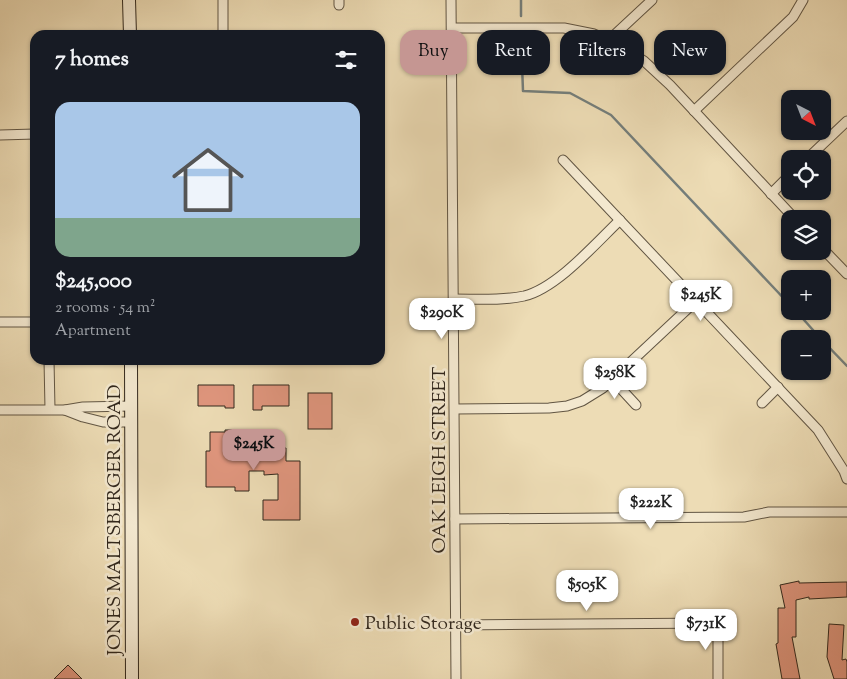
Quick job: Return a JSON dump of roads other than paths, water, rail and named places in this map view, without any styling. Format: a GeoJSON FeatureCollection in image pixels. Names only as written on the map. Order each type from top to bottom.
{"type":"FeatureCollection","features":[{"type":"Feature","properties":{"kind":"main road"},"geometry":{"type":"LineString","coordinates":[[130,0],[130,30]]}},
{"type":"Feature","properties":{"kind":"main road","name":"JONES MALTSBERGER ROAD"},"geometry":{"type":"LineString","coordinates":[[131,365],[132,679]]}},
{"type":"Feature","properties":{"kind":"street"},"geometry":{"type":"LineString","coordinates":[[223,0],[223,30]]}},
{"type":"Feature","properties":{"kind":"street","name":"OAK LEIGH STREET"},"geometry":{"type":"LineString","coordinates":[[451,0],[456,679]]}},
{"type":"Feature","properties":{"kind":"street"},"geometry":{"type":"LineString","coordinates":[[620,30],[652,0]]}},
{"type":"Feature","properties":{"kind":"street"},"geometry":{"type":"LineString","coordinates":[[694,111],[793,17],[803,0]]}},
{"type":"Feature","properties":{"kind":"street"},"geometry":{"type":"LineString","coordinates":[[452,28],[564,28],[574,30]]}},
{"type":"Feature","properties":{"kind":"street"},"geometry":{"type":"LineString","coordinates":[[644,61],[670,85],[786,210]]}},
{"type":"Feature","properties":{"kind":"street"},"geometry":{"type":"LineString","coordinates":[[816,150],[847,121]]}},
{"type":"Feature","properties":{"kind":"street"},"geometry":{"type":"LineString","coordinates":[[0,135],[30,134]]}},
{"type":"Feature","properties":{"kind":"street"},"geometry":{"type":"LineString","coordinates":[[564,160],[818,430],[844,470],[847,479]]}},
{"type":"Feature","properties":{"kind":"street"},"geometry":{"type":"LineString","coordinates":[[771,194],[781,184]]}},
{"type":"Feature","properties":{"kind":"street"},"geometry":{"type":"LineString","coordinates":[[454,299],[506,298],[538,291],[560,277],[620,220]]}},
{"type":"Feature","properties":{"kind":"street"},"geometry":{"type":"LineString","coordinates":[[831,257],[847,274]]}},
{"type":"Feature","properties":{"kind":"street"},"geometry":{"type":"LineString","coordinates":[[455,409],[567,406],[590,398],[696,300]]}},
{"type":"Feature","properties":{"kind":"street"},"geometry":{"type":"LineString","coordinates":[[0,322],[30,322]]}},
{"type":"Feature","properties":{"kind":"street"},"geometry":{"type":"LineString","coordinates":[[49,365],[50,409]]}},
{"type":"Feature","properties":{"kind":"street"},"geometry":{"type":"LineString","coordinates":[[612,379],[636,405]]}},
{"type":"Feature","properties":{"kind":"street"},"geometry":{"type":"LineString","coordinates":[[762,403],[778,387]]}},
{"type":"Feature","properties":{"kind":"street"},"geometry":{"type":"LineString","coordinates":[[0,410],[65,410],[131,406]]}},
{"type":"Feature","properties":{"kind":"street"},"geometry":{"type":"LineString","coordinates":[[65,410],[103,422],[131,422]]}},
{"type":"Feature","properties":{"kind":"street"},"geometry":{"type":"LineString","coordinates":[[455,519],[744,517],[769,512],[847,512]]}},
{"type":"Feature","properties":{"kind":"street"},"geometry":{"type":"LineString","coordinates":[[455,625],[718,623],[718,679]]}},
{"type":"Feature","properties":{"kind":"waterway"},"geometry":{"type":"LineString","coordinates":[[521,0],[521,16]]}},
{"type":"Feature","properties":{"kind":"waterway"},"geometry":{"type":"LineString","coordinates":[[522,75],[523,91],[570,93],[611,115],[781,295]]}},
{"type":"Feature","properties":{"kind":"waterway"},"geometry":{"type":"LineString","coordinates":[[804,320],[813,330]]}},
{"type":"Feature","properties":{"kind":"waterway"},"geometry":{"type":"LineString","coordinates":[[831,349],[847,366]]}},
{"type":"Feature","properties":{"kind":"place","name":"Public Storage"},"geometry":{"type":"Point","coordinates":[355,622]}}]}
